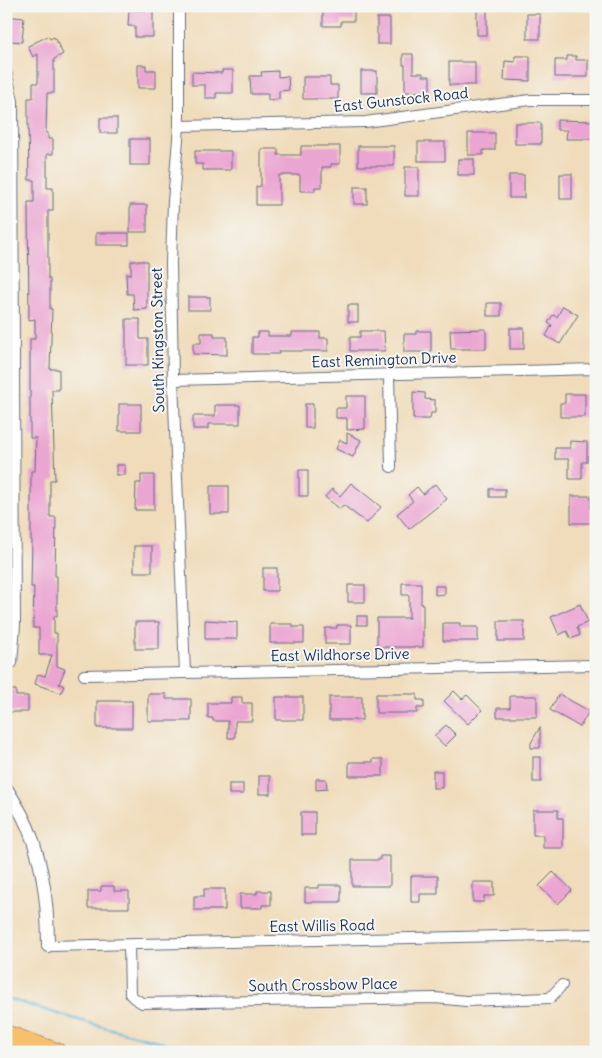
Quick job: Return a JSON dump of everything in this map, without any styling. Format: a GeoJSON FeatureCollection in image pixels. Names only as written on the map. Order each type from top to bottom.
{"type":"FeatureCollection","features":[{"type":"Feature","properties":{"kind":"highway"},"geometry":{"type":"LineString","coordinates":[[6,1034],[57,1052]]}},
{"type":"Feature","properties":{"kind":"highway"},"geometry":{"type":"LineString","coordinates":[[6,1050],[11,1052]]}},
{"type":"Feature","properties":{"kind":"street","name":"South Kingston Street"},"geometry":{"type":"LineString","coordinates":[[179,6],[179,126],[173,202],[171,263],[173,380],[185,673]]}},
{"type":"Feature","properties":{"kind":"street"},"geometry":{"type":"LineString","coordinates":[[6,71],[13,101],[9,143],[12,663]]}},
{"type":"Feature","properties":{"kind":"street","name":"East Gunstock Road"},"geometry":{"type":"LineString","coordinates":[[179,126],[366,122],[530,100],[596,100]]}},
{"type":"Feature","properties":{"kind":"street","name":"East Remington Drive"},"geometry":{"type":"LineString","coordinates":[[173,380],[596,369]]}},
{"type":"Feature","properties":{"kind":"street"},"geometry":{"type":"LineString","coordinates":[[389,375],[391,467]]}},
{"type":"Feature","properties":{"kind":"street","name":"East Wildhorse Drive"},"geometry":{"type":"LineString","coordinates":[[84,675],[596,665]]}},
{"type":"Feature","properties":{"kind":"street"},"geometry":{"type":"LineString","coordinates":[[6,788],[23,816],[44,881],[48,914],[48,946]]}},
{"type":"Feature","properties":{"kind":"street","name":"East Willis Road"},"geometry":{"type":"LineString","coordinates":[[48,946],[596,934]]}},
{"type":"Feature","properties":{"kind":"street","name":"South Crossbow Place"},"geometry":{"type":"LineString","coordinates":[[129,945],[130,994],[142,1003],[435,998],[466,1001],[550,998],[562,985]]}},
{"type":"Feature","properties":{"kind":"building"},"geometry":{"type":"Polygon","coordinates":[[[354,6],[354,21],[341,21],[341,26],[323,26],[323,7],[354,6]]]}},
{"type":"Feature","properties":{"kind":"building"},"geometry":{"type":"Polygon","coordinates":[[[477,9],[487,9],[487,35],[477,35],[477,9]]]}},
{"type":"Feature","properties":{"kind":"building"},"geometry":{"type":"Polygon","coordinates":[[[129,10],[153,11],[153,37],[135,37],[135,26],[128,26],[129,10]]]}},
{"type":"Feature","properties":{"kind":"building"},"geometry":{"type":"Polygon","coordinates":[[[527,14],[540,14],[540,39],[527,39],[527,14]]]}},
{"type":"Feature","properties":{"kind":"building"},"geometry":{"type":"Polygon","coordinates":[[[6,16],[24,18],[22,42],[11,41],[11,35],[6,35],[6,16]]]}},
{"type":"Feature","properties":{"kind":"building"},"geometry":{"type":"Polygon","coordinates":[[[377,18],[390,18],[390,44],[377,44],[377,18]]]}},
{"type":"Feature","properties":{"kind":"building"},"geometry":{"type":"Polygon","coordinates":[[[48,36],[50,39],[54,37],[63,54],[54,59],[54,93],[47,93],[46,133],[48,133],[48,139],[53,139],[53,154],[47,154],[47,188],[53,188],[53,211],[48,211],[48,279],[50,279],[50,309],[52,309],[50,369],[59,369],[59,390],[52,390],[55,480],[50,480],[50,517],[56,517],[55,576],[57,576],[57,616],[54,616],[54,633],[57,633],[57,666],[65,669],[59,684],[64,686],[61,693],[35,684],[38,674],[45,676],[52,655],[39,655],[39,628],[33,628],[34,587],[31,587],[31,471],[35,471],[36,438],[30,438],[30,339],[35,339],[35,319],[29,320],[28,202],[34,202],[34,180],[29,180],[28,98],[33,98],[33,83],[38,83],[38,54],[33,57],[28,46],[48,36]]]}},
{"type":"Feature","properties":{"kind":"building"},"geometry":{"type":"Polygon","coordinates":[[[403,54],[413,54],[413,73],[423,73],[423,76],[430,76],[430,92],[405,92],[403,54]]]}},
{"type":"Feature","properties":{"kind":"building"},"geometry":{"type":"Polygon","coordinates":[[[515,56],[530,56],[530,81],[504,80],[505,61],[515,62],[515,56]]]}},
{"type":"Feature","properties":{"kind":"building"},"geometry":{"type":"Polygon","coordinates":[[[567,56],[576,56],[576,60],[588,60],[588,77],[555,77],[555,60],[567,60],[567,56]]]}},
{"type":"Feature","properties":{"kind":"building"},"geometry":{"type":"Polygon","coordinates":[[[449,62],[475,62],[475,85],[449,85],[449,62]]]}},
{"type":"Feature","properties":{"kind":"building"},"geometry":{"type":"Polygon","coordinates":[[[138,65],[146,65],[146,70],[156,70],[156,88],[138,88],[138,65]]]}},
{"type":"Feature","properties":{"kind":"building"},"geometry":{"type":"Polygon","coordinates":[[[222,70],[233,70],[233,93],[216,93],[216,98],[205,98],[205,85],[192,85],[192,72],[222,73],[222,70]]]}},
{"type":"Feature","properties":{"kind":"building"},"geometry":{"type":"Polygon","coordinates":[[[278,71],[278,77],[288,76],[289,90],[279,91],[279,99],[268,100],[268,94],[251,94],[250,76],[262,76],[261,72],[278,71]]]}},
{"type":"Feature","properties":{"kind":"building"},"geometry":{"type":"Polygon","coordinates":[[[361,71],[377,71],[377,93],[361,93],[361,71]]]}},
{"type":"Feature","properties":{"kind":"building"},"geometry":{"type":"Polygon","coordinates":[[[303,77],[330,77],[330,85],[338,85],[338,99],[303,99],[303,77]]]}},
{"type":"Feature","properties":{"kind":"building"},"geometry":{"type":"Polygon","coordinates":[[[100,118],[117,118],[117,133],[100,133],[100,118]]]}},
{"type":"Feature","properties":{"kind":"building"},"geometry":{"type":"Polygon","coordinates":[[[557,120],[594,121],[593,139],[566,139],[567,130],[557,130],[557,120]]]}},
{"type":"Feature","properties":{"kind":"building"},"geometry":{"type":"Polygon","coordinates":[[[515,123],[541,123],[541,144],[515,144],[515,123]]]}},
{"type":"Feature","properties":{"kind":"building"},"geometry":{"type":"Polygon","coordinates":[[[468,133],[495,133],[495,150],[483,150],[483,155],[468,155],[468,133]]]}},
{"type":"Feature","properties":{"kind":"building"},"geometry":{"type":"Polygon","coordinates":[[[130,139],[150,139],[150,165],[130,165],[130,139]]]}},
{"type":"Feature","properties":{"kind":"building"},"geometry":{"type":"Polygon","coordinates":[[[418,142],[445,142],[445,161],[418,161],[418,142]]]}},
{"type":"Feature","properties":{"kind":"building"},"geometry":{"type":"Polygon","coordinates":[[[301,146],[340,146],[340,164],[322,167],[322,187],[315,187],[315,191],[300,191],[300,175],[279,175],[279,205],[256,205],[256,187],[261,186],[261,149],[278,149],[278,155],[301,155],[301,146]]]}},
{"type":"Feature","properties":{"kind":"building"},"geometry":{"type":"Polygon","coordinates":[[[358,146],[394,146],[394,166],[358,166],[358,146]]]}},
{"type":"Feature","properties":{"kind":"building"},"geometry":{"type":"Polygon","coordinates":[[[195,151],[231,151],[231,170],[203,170],[203,164],[195,164],[195,151]]]}},
{"type":"Feature","properties":{"kind":"building"},"geometry":{"type":"Polygon","coordinates":[[[458,159],[474,159],[474,175],[458,175],[458,159]]]}},
{"type":"Feature","properties":{"kind":"building"},"geometry":{"type":"Polygon","coordinates":[[[405,167],[419,167],[419,196],[405,196],[405,167]]]}},
{"type":"Feature","properties":{"kind":"building"},"geometry":{"type":"Polygon","coordinates":[[[560,174],[572,174],[572,199],[560,199],[560,174]]]}},
{"type":"Feature","properties":{"kind":"building"},"geometry":{"type":"Polygon","coordinates":[[[509,175],[524,175],[524,198],[509,198],[509,175]]]}},
{"type":"Feature","properties":{"kind":"building"},"geometry":{"type":"Polygon","coordinates":[[[354,187],[367,187],[367,204],[354,204],[354,187]]]}},
{"type":"Feature","properties":{"kind":"building"},"geometry":{"type":"Polygon","coordinates":[[[130,205],[147,205],[147,232],[130,232],[130,205]]]}},
{"type":"Feature","properties":{"kind":"building"},"geometry":{"type":"Polygon","coordinates":[[[96,233],[129,233],[129,245],[96,245],[96,233]]]}},
{"type":"Feature","properties":{"kind":"building"},"geometry":{"type":"Polygon","coordinates":[[[131,261],[147,261],[147,309],[134,310],[133,294],[127,294],[126,274],[131,274],[131,261]]]}},
{"type":"Feature","properties":{"kind":"building"},"geometry":{"type":"Polygon","coordinates":[[[188,297],[210,297],[210,310],[188,310],[188,297]]]}},
{"type":"Feature","properties":{"kind":"building"},"geometry":{"type":"Polygon","coordinates":[[[487,303],[501,303],[501,316],[487,316],[487,303]]]}},
{"type":"Feature","properties":{"kind":"building"},"geometry":{"type":"Polygon","coordinates":[[[348,305],[358,305],[358,322],[348,322],[348,305]]]}},
{"type":"Feature","properties":{"kind":"building"},"geometry":{"type":"Polygon","coordinates":[[[563,306],[578,315],[560,344],[546,336],[552,325],[548,323],[553,315],[557,317],[563,306]]]}},
{"type":"Feature","properties":{"kind":"building"},"geometry":{"type":"Polygon","coordinates":[[[126,319],[140,319],[140,339],[148,339],[148,365],[126,365],[126,319]]]}},
{"type":"Feature","properties":{"kind":"building"},"geometry":{"type":"Polygon","coordinates":[[[510,328],[524,328],[524,349],[510,349],[510,328]]]}},
{"type":"Feature","properties":{"kind":"building"},"geometry":{"type":"Polygon","coordinates":[[[486,329],[486,349],[451,349],[450,330],[486,329]]]}},
{"type":"Feature","properties":{"kind":"building"},"geometry":{"type":"Polygon","coordinates":[[[360,331],[384,331],[385,351],[350,351],[350,337],[360,337],[360,331]]]}},
{"type":"Feature","properties":{"kind":"building"},"geometry":{"type":"Polygon","coordinates":[[[416,331],[431,331],[431,352],[404,352],[404,334],[416,334],[416,331]]]}},
{"type":"Feature","properties":{"kind":"building"},"geometry":{"type":"Polygon","coordinates":[[[258,332],[268,332],[268,336],[292,336],[292,332],[320,332],[320,338],[328,338],[328,351],[279,351],[279,354],[252,354],[252,337],[258,337],[258,332]]]}},
{"type":"Feature","properties":{"kind":"building"},"geometry":{"type":"Polygon","coordinates":[[[201,333],[214,333],[214,337],[227,337],[227,355],[193,354],[193,343],[201,343],[201,333]]]}},
{"type":"Feature","properties":{"kind":"building"},"geometry":{"type":"Polygon","coordinates":[[[413,392],[425,393],[425,399],[435,400],[435,413],[431,413],[430,419],[413,419],[413,392]]]}},
{"type":"Feature","properties":{"kind":"building"},"geometry":{"type":"Polygon","coordinates":[[[565,394],[585,394],[585,417],[560,417],[560,403],[565,403],[565,394]]]}},
{"type":"Feature","properties":{"kind":"building"},"geometry":{"type":"Polygon","coordinates":[[[346,396],[365,396],[365,429],[347,430],[347,418],[336,418],[336,408],[346,408],[346,396]]]}},
{"type":"Feature","properties":{"kind":"building"},"geometry":{"type":"Polygon","coordinates":[[[119,404],[141,404],[141,431],[119,431],[119,404]]]}},
{"type":"Feature","properties":{"kind":"building"},"geometry":{"type":"Polygon","coordinates":[[[305,404],[313,404],[313,428],[305,428],[305,404]]]}},
{"type":"Feature","properties":{"kind":"building"},"geometry":{"type":"Polygon","coordinates":[[[215,405],[240,405],[240,424],[208,424],[208,429],[193,429],[193,416],[215,416],[215,405]]]}},
{"type":"Feature","properties":{"kind":"building"},"geometry":{"type":"Polygon","coordinates":[[[347,433],[361,440],[353,457],[336,449],[340,440],[347,443],[347,433]]]}},
{"type":"Feature","properties":{"kind":"building"},"geometry":{"type":"Polygon","coordinates":[[[570,441],[587,442],[587,462],[582,462],[582,479],[569,479],[569,459],[555,459],[555,448],[570,448],[570,441]]]}},
{"type":"Feature","properties":{"kind":"building"},"geometry":{"type":"Polygon","coordinates":[[[116,465],[125,465],[125,475],[116,475],[116,465]]]}},
{"type":"Feature","properties":{"kind":"building"},"geometry":{"type":"Polygon","coordinates":[[[299,470],[308,470],[308,496],[299,496],[299,470]]]}},
{"type":"Feature","properties":{"kind":"building"},"geometry":{"type":"Polygon","coordinates":[[[141,475],[154,475],[154,510],[135,510],[136,483],[141,483],[141,475]]]}},
{"type":"Feature","properties":{"kind":"building"},"geometry":{"type":"Polygon","coordinates":[[[351,483],[381,507],[367,523],[343,505],[340,509],[325,497],[332,489],[340,496],[351,483]]]}},
{"type":"Feature","properties":{"kind":"building"},"geometry":{"type":"Polygon","coordinates":[[[435,484],[447,499],[409,529],[397,514],[413,501],[408,495],[417,487],[423,494],[435,484]]]}},
{"type":"Feature","properties":{"kind":"building"},"geometry":{"type":"Polygon","coordinates":[[[210,486],[229,486],[229,514],[210,514],[210,486]]]}},
{"type":"Feature","properties":{"kind":"building"},"geometry":{"type":"Polygon","coordinates":[[[490,489],[505,489],[505,497],[490,497],[490,489]]]}},
{"type":"Feature","properties":{"kind":"building"},"geometry":{"type":"Polygon","coordinates":[[[571,496],[591,496],[591,523],[571,523],[571,496]]]}},
{"type":"Feature","properties":{"kind":"building"},"geometry":{"type":"Polygon","coordinates":[[[134,546],[152,546],[152,572],[134,572],[134,546]]]}},
{"type":"Feature","properties":{"kind":"building"},"geometry":{"type":"Polygon","coordinates":[[[263,568],[277,568],[277,591],[263,591],[263,568]]]}},
{"type":"Feature","properties":{"kind":"building"},"geometry":{"type":"Polygon","coordinates":[[[402,583],[421,583],[423,647],[377,647],[377,618],[409,618],[409,595],[402,595],[402,583]]]}},
{"type":"Feature","properties":{"kind":"building"},"geometry":{"type":"Polygon","coordinates":[[[348,585],[365,585],[365,602],[348,602],[348,585]]]}},
{"type":"Feature","properties":{"kind":"building"},"geometry":{"type":"Polygon","coordinates":[[[435,586],[445,586],[445,594],[435,595],[435,586]]]}},
{"type":"Feature","properties":{"kind":"building"},"geometry":{"type":"Polygon","coordinates":[[[580,604],[588,622],[577,627],[580,635],[571,639],[567,631],[559,635],[551,617],[580,604]]]}},
{"type":"Feature","properties":{"kind":"building"},"geometry":{"type":"Polygon","coordinates":[[[357,616],[367,616],[367,625],[357,625],[357,616]]]}},
{"type":"Feature","properties":{"kind":"building"},"geometry":{"type":"Polygon","coordinates":[[[205,620],[237,622],[237,639],[205,639],[205,620]]]}},
{"type":"Feature","properties":{"kind":"building"},"geometry":{"type":"Polygon","coordinates":[[[498,621],[524,621],[524,641],[498,641],[498,621]]]}},
{"type":"Feature","properties":{"kind":"building"},"geometry":{"type":"Polygon","coordinates":[[[135,622],[159,622],[159,649],[135,649],[135,622]]]}},
{"type":"Feature","properties":{"kind":"building"},"geometry":{"type":"Polygon","coordinates":[[[443,623],[460,623],[460,627],[478,627],[478,641],[443,641],[443,623]]]}},
{"type":"Feature","properties":{"kind":"building"},"geometry":{"type":"Polygon","coordinates":[[[270,624],[293,624],[293,627],[304,627],[304,643],[270,643],[270,624]]]}},
{"type":"Feature","properties":{"kind":"building"},"geometry":{"type":"Polygon","coordinates":[[[337,625],[351,625],[351,644],[325,644],[325,628],[337,628],[337,625]]]}},
{"type":"Feature","properties":{"kind":"building"},"geometry":{"type":"Polygon","coordinates":[[[6,690],[16,690],[16,696],[28,696],[28,712],[6,712],[6,690]]]}},
{"type":"Feature","properties":{"kind":"building"},"geometry":{"type":"Polygon","coordinates":[[[454,691],[462,699],[467,695],[482,710],[468,724],[444,701],[454,691]]]}},
{"type":"Feature","properties":{"kind":"building"},"geometry":{"type":"Polygon","coordinates":[[[148,694],[166,694],[166,699],[191,699],[191,721],[148,721],[148,694]]]}},
{"type":"Feature","properties":{"kind":"building"},"geometry":{"type":"Polygon","coordinates":[[[376,694],[417,694],[417,700],[424,700],[424,708],[417,708],[417,713],[376,713],[376,694]]]}},
{"type":"Feature","properties":{"kind":"building"},"geometry":{"type":"Polygon","coordinates":[[[559,694],[589,711],[580,727],[550,710],[559,694]]]}},
{"type":"Feature","properties":{"kind":"building"},"geometry":{"type":"Polygon","coordinates":[[[510,696],[537,696],[537,717],[497,717],[497,708],[510,708],[510,696]]]}},
{"type":"Feature","properties":{"kind":"building"},"geometry":{"type":"Polygon","coordinates":[[[231,697],[242,697],[242,703],[252,703],[252,721],[235,721],[235,738],[228,738],[228,721],[213,721],[213,718],[208,718],[208,703],[231,703],[231,697]]]}},
{"type":"Feature","properties":{"kind":"building"},"geometry":{"type":"Polygon","coordinates":[[[276,697],[303,697],[303,720],[276,720],[276,697]]]}},
{"type":"Feature","properties":{"kind":"building"},"geometry":{"type":"Polygon","coordinates":[[[329,697],[362,697],[362,720],[329,720],[329,697]]]}},
{"type":"Feature","properties":{"kind":"building"},"geometry":{"type":"Polygon","coordinates":[[[97,701],[132,701],[132,728],[97,728],[97,701]]]}},
{"type":"Feature","properties":{"kind":"building"},"geometry":{"type":"Polygon","coordinates":[[[446,725],[456,735],[445,746],[434,736],[446,725]]]}},
{"type":"Feature","properties":{"kind":"building"},"geometry":{"type":"Polygon","coordinates":[[[540,727],[540,748],[531,748],[531,743],[540,727]]]}},
{"type":"Feature","properties":{"kind":"building"},"geometry":{"type":"Polygon","coordinates":[[[533,757],[541,757],[541,782],[533,782],[533,757]]]}},
{"type":"Feature","properties":{"kind":"building"},"geometry":{"type":"Polygon","coordinates":[[[373,759],[383,759],[383,776],[349,776],[349,762],[373,762],[373,759]]]}},
{"type":"Feature","properties":{"kind":"building"},"geometry":{"type":"Polygon","coordinates":[[[433,771],[442,771],[442,788],[433,788],[433,771]]]}},
{"type":"Feature","properties":{"kind":"building"},"geometry":{"type":"Polygon","coordinates":[[[259,776],[270,776],[270,794],[259,794],[259,776]]]}},
{"type":"Feature","properties":{"kind":"building"},"geometry":{"type":"Polygon","coordinates":[[[316,779],[326,779],[327,789],[316,790],[316,779]]]}},
{"type":"Feature","properties":{"kind":"building"},"geometry":{"type":"Polygon","coordinates":[[[229,784],[243,784],[243,794],[229,794],[229,784]]]}},
{"type":"Feature","properties":{"kind":"building"},"geometry":{"type":"Polygon","coordinates":[[[533,810],[558,810],[558,818],[563,818],[563,848],[543,848],[543,835],[533,835],[533,810]]]}},
{"type":"Feature","properties":{"kind":"building"},"geometry":{"type":"Polygon","coordinates":[[[301,812],[315,812],[315,835],[301,835],[301,812]]]}},
{"type":"Feature","properties":{"kind":"building"},"geometry":{"type":"Polygon","coordinates":[[[380,856],[390,856],[390,886],[352,886],[352,860],[380,860],[380,856]]]}},
{"type":"Feature","properties":{"kind":"building"},"geometry":{"type":"Polygon","coordinates":[[[553,872],[572,890],[558,904],[539,886],[553,872]]]}},
{"type":"Feature","properties":{"kind":"building"},"geometry":{"type":"Polygon","coordinates":[[[411,876],[438,876],[438,894],[420,894],[420,902],[411,902],[411,876]]]}},
{"type":"Feature","properties":{"kind":"building"},"geometry":{"type":"Polygon","coordinates":[[[473,882],[494,882],[494,896],[484,896],[484,902],[473,902],[473,882]]]}},
{"type":"Feature","properties":{"kind":"building"},"geometry":{"type":"Polygon","coordinates":[[[319,885],[341,885],[341,902],[305,902],[305,888],[319,888],[319,885]]]}},
{"type":"Feature","properties":{"kind":"building"},"geometry":{"type":"Polygon","coordinates":[[[101,886],[114,886],[114,891],[129,891],[129,908],[88,908],[88,891],[101,891],[101,886]]]}},
{"type":"Feature","properties":{"kind":"building"},"geometry":{"type":"Polygon","coordinates":[[[204,889],[225,889],[225,910],[194,910],[194,896],[204,896],[204,889]]]}},
{"type":"Feature","properties":{"kind":"building"},"geometry":{"type":"Polygon","coordinates":[[[257,891],[271,891],[271,905],[262,905],[262,908],[240,908],[240,894],[257,894],[257,891]]]}},
{"type":"Feature","properties":{"kind":"waterway"},"geometry":{"type":"LineString","coordinates":[[6,998],[105,1027],[204,1052]]}}]}
